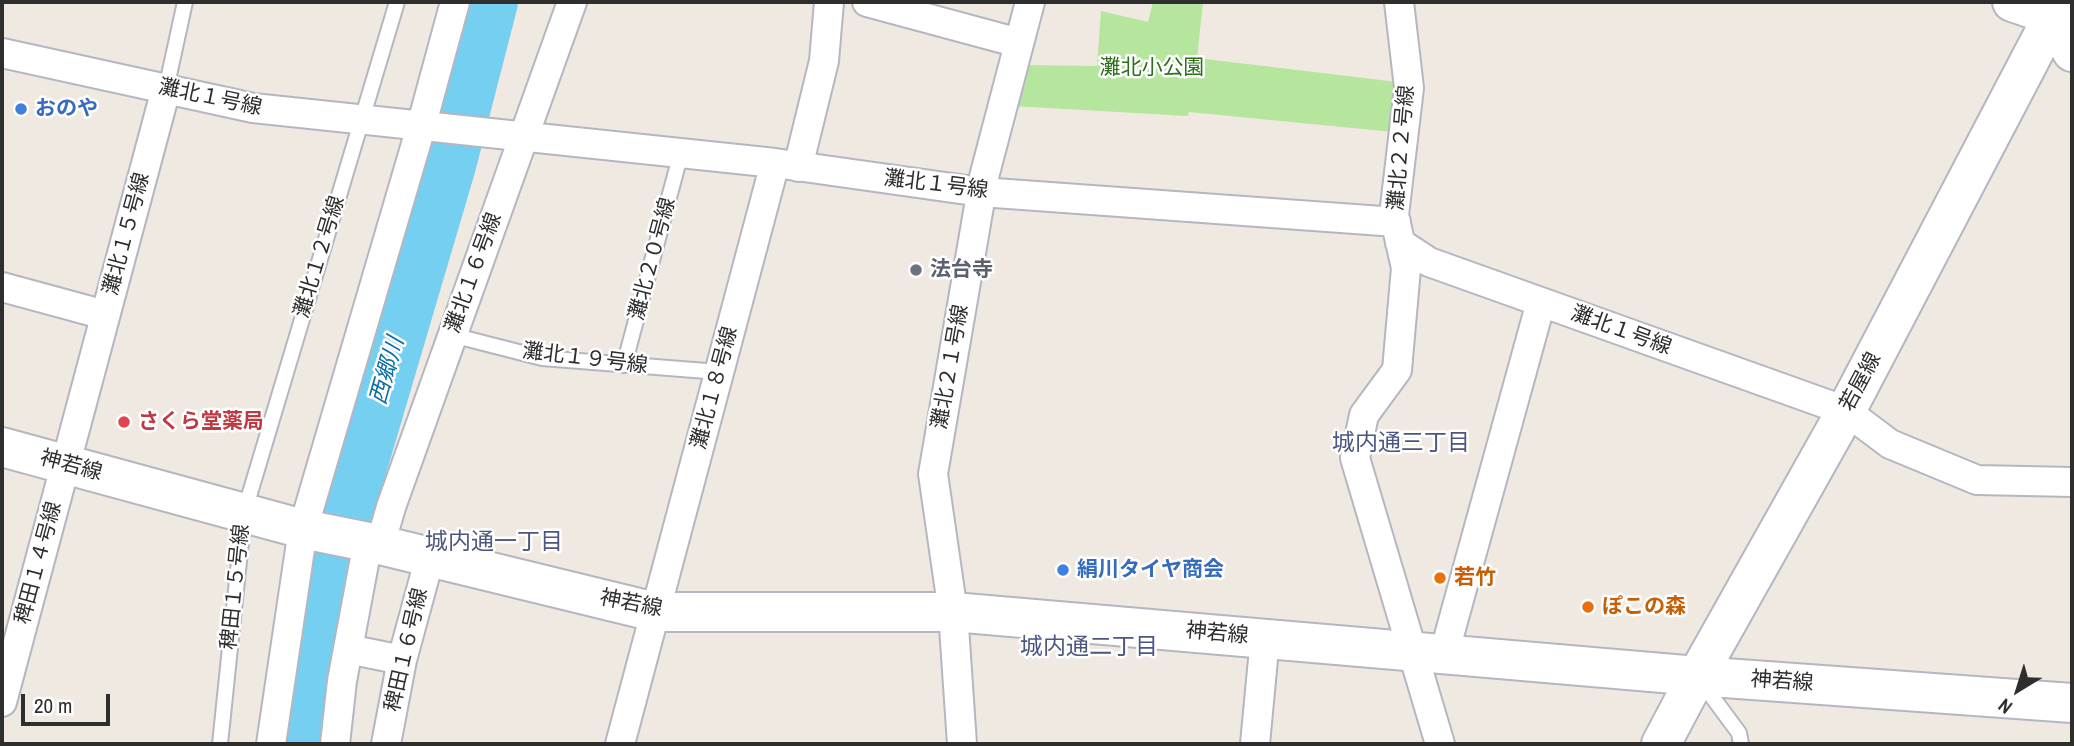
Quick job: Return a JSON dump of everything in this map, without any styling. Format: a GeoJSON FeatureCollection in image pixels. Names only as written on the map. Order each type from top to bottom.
{"type":"FeatureCollection","features":[{"type":"Feature","properties":{"kind":"street"},"geometry":{"type":"LineString","coordinates":[[271,744],[303,529],[455,2]]}},
{"type":"Feature","properties":{"kind":"street","name":"灘北１６号線"},"geometry":{"type":"LineString","coordinates":[[335,744],[348,649],[374,543],[572,2]]}},
{"type":"Feature","properties":{"kind":"street","name":"灘北１８号線"},"geometry":{"type":"LineString","coordinates":[[620,744],[719,373],[786,165],[824,61],[829,2]]}},
{"type":"Feature","properties":{"kind":"street"},"geometry":{"type":"LineString","coordinates":[[867,2],[1019,43]]}},
{"type":"Feature","properties":{"kind":"street","name":"灘北２１号線"},"geometry":{"type":"LineString","coordinates":[[962,744],[953,612],[933,474],[981,192],[1030,2]]}},
{"type":"Feature","properties":{"kind":"street","name":"灘北２２号線"},"geometry":{"type":"LineString","coordinates":[[1399,2],[1409,88],[1394,215],[1406,268],[1397,370],[1364,415],[1355,458],[1428,652],[1440,744]]}},
{"type":"Feature","properties":{"kind":"street"},"geometry":{"type":"LineString","coordinates":[[2012,2],[2061,12],[2072,52]]}},
{"type":"Feature","properties":{"kind":"street","name":"若屋線"},"geometry":{"type":"LineString","coordinates":[[1661,744],[1846,411],[2061,12]]}},
{"type":"Feature","properties":{"kind":"street","name":"灘北１号線"},"geometry":{"type":"LineString","coordinates":[[2,53],[253,108],[786,165],[981,192],[1398,232],[1429,262],[1846,411],[1890,444],[1977,480],[2072,482]]}},
{"type":"Feature","properties":{"kind":"street","name":"灘北１５号線"},"geometry":{"type":"LineString","coordinates":[[66,465],[166,89]]}},
{"type":"Feature","properties":{"kind":"street"},"geometry":{"type":"LineString","coordinates":[[2,287],[105,315]]}},
{"type":"Feature","properties":{"kind":"street"},"geometry":{"type":"LineString","coordinates":[[1428,652],[1541,302]]}},
{"type":"Feature","properties":{"kind":"street","name":"神若線"},"geometry":{"type":"LineString","coordinates":[[2,447],[303,529],[374,543],[654,612],[953,612],[1697,676],[2072,703]]}},
{"type":"Feature","properties":{"kind":"street","name":"稗田１４号線"},"geometry":{"type":"LineString","coordinates":[[2,702],[66,465]]}},
{"type":"Feature","properties":{"kind":"street","name":"稗田１６号線"},"geometry":{"type":"LineString","coordinates":[[386,744],[402,660],[430,557]]}},
{"type":"Feature","properties":{"kind":"street"},"geometry":{"type":"LineString","coordinates":[[1255,744],[1265,638]]}},
{"type":"Feature","properties":{"kind":"street"},"geometry":{"type":"LineString","coordinates":[[348,649],[402,660]]}},
{"type":"Feature","properties":{"kind":"lane","name":"灘北１５号線"},"geometry":{"type":"LineString","coordinates":[[166,89],[185,2]]}},
{"type":"Feature","properties":{"kind":"lane","name":"灘北１２号線"},"geometry":{"type":"LineString","coordinates":[[244,513],[397,2]]}},
{"type":"Feature","properties":{"kind":"lane","name":"灘北２０号線"},"geometry":{"type":"LineString","coordinates":[[624,365],[681,153]]}},
{"type":"Feature","properties":{"kind":"lane","name":"灘北１９号線"},"geometry":{"type":"LineString","coordinates":[[452,335],[542,358],[719,373]]}},
{"type":"Feature","properties":{"kind":"lane","name":"稗田１５号線"},"geometry":{"type":"LineString","coordinates":[[220,744],[244,513]]}},
{"type":"Feature","properties":{"kind":"lane"},"geometry":{"type":"LineString","coordinates":[[1697,676],[1739,733],[1741,744]]}},
{"type":"Feature","properties":{"kind":"green space","name":"灘北小公園"},"geometry":{"type":"Polygon","coordinates":[[[1153,2],[1203,2],[1197,58],[1397,82],[1393,132],[1189,112],[1188,116],[1012,106],[1019,65],[1097,66],[1101,11],[1148,22],[1153,2]]]}},
{"type":"Feature","properties":{"kind":"waterway","name":"西郷川"},"geometry":{"type":"LineString","coordinates":[[304,744],[328,575],[449,165],[491,2]]}},
{"type":"Feature","properties":{"kind":"place","name":"おのや"},"geometry":{"type":"Point","coordinates":[21,109]}},
{"type":"Feature","properties":{"kind":"place","name":"法台寺"},"geometry":{"type":"Point","coordinates":[916,270]}},
{"type":"Feature","properties":{"kind":"place","name":"さくら堂薬局"},"geometry":{"type":"Point","coordinates":[124,422]}},
{"type":"Feature","properties":{"kind":"place","name":"絹川タイヤ商会"},"geometry":{"type":"Point","coordinates":[1063,570]}},
{"type":"Feature","properties":{"kind":"place","name":"若竹"},"geometry":{"type":"Point","coordinates":[1440,578]}},
{"type":"Feature","properties":{"kind":"place","name":"ぽこの森"},"geometry":{"type":"Point","coordinates":[1588,607]}},
{"type":"Feature","properties":{"kind":"district","name":"城内通三丁目"},"geometry":{"type":"Point","coordinates":[1401,444]}},
{"type":"Feature","properties":{"kind":"district","name":"城内通一丁目"},"geometry":{"type":"Point","coordinates":[494,543]}},
{"type":"Feature","properties":{"kind":"district","name":"城内通二丁目"},"geometry":{"type":"Point","coordinates":[1089,648]}}]}
